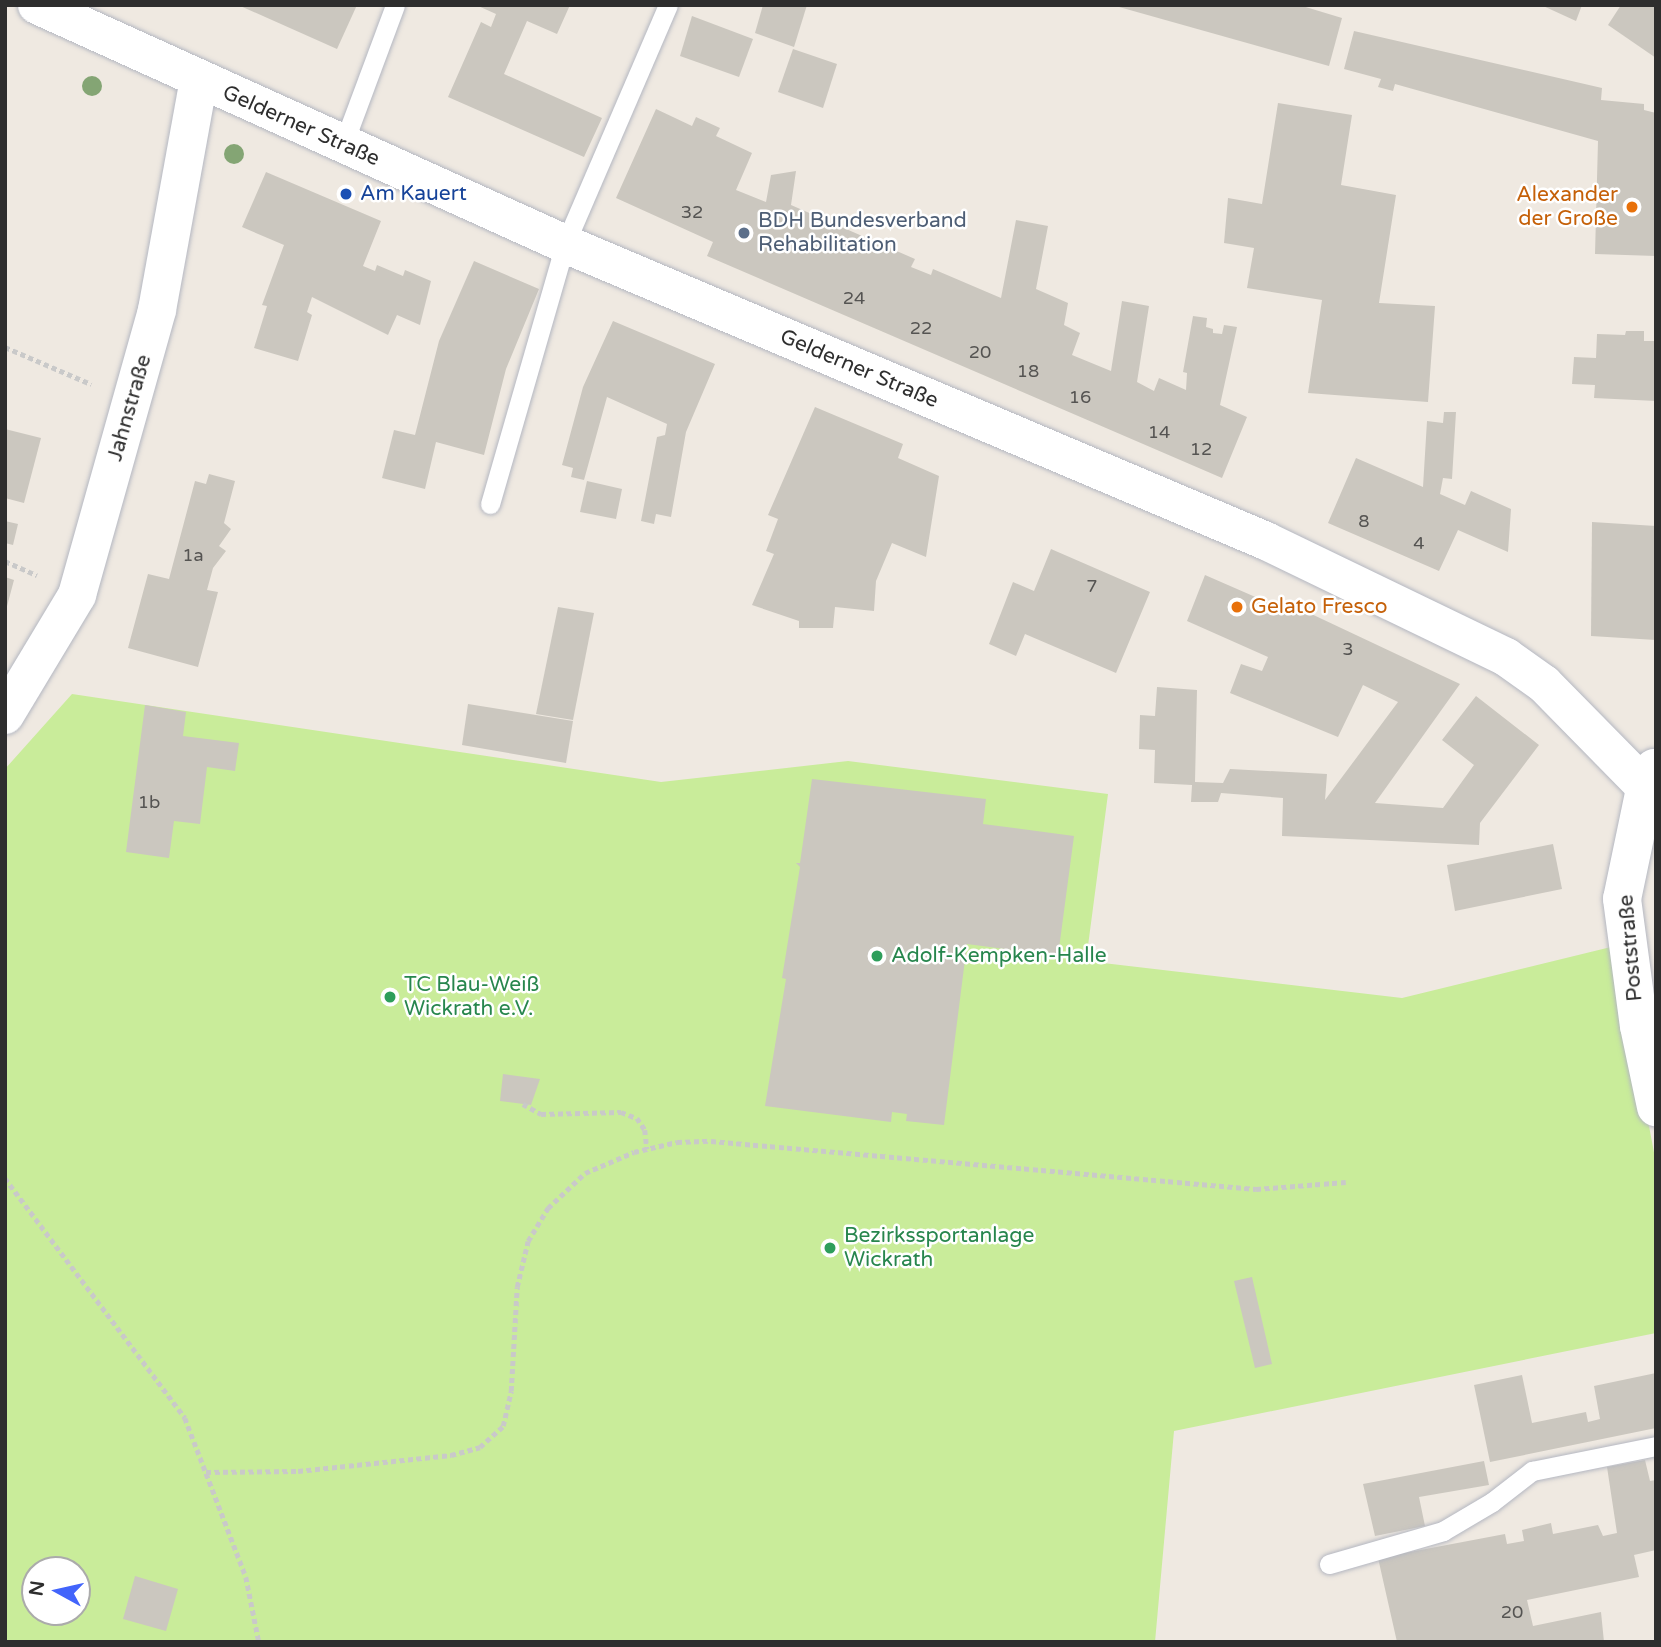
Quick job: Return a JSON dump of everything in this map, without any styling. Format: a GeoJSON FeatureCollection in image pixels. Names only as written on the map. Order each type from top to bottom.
{"type":"FeatureCollection","features":[{"type":"Feature","properties":{"kind":"main road","name":"Gelderner Straße"},"geometry":{"type":"LineString","coordinates":[[37,5],[82,14],[199,80],[565,244],[1266,541],[1506,657],[1544,684],[1652,783]]}},
{"type":"Feature","properties":{"kind":"main road","name":"Jahnstraße"},"geometry":{"type":"LineString","coordinates":[[5,715],[77,595],[157,310],[199,80]]}},
{"type":"Feature","properties":{"kind":"main road","name":"Poststraße"},"geometry":{"type":"LineString","coordinates":[[1652,783],[1622,899],[1639,1026],[1656,1107]]}},
{"type":"Feature","properties":{"kind":"lane"},"geometry":{"type":"LineString","coordinates":[[343,145],[395,5]]}},
{"type":"Feature","properties":{"kind":"lane"},"geometry":{"type":"LineString","coordinates":[[490,504],[565,244],[668,5]]}},
{"type":"Feature","properties":{"kind":"lane"},"geometry":{"type":"LineString","coordinates":[[1329,1564],[1443,1531],[1492,1503],[1532,1471],[1656,1446]]}},
{"type":"Feature","properties":{"kind":"path"},"geometry":{"type":"LineString","coordinates":[[5,347],[132,399]]}},
{"type":"Feature","properties":{"kind":"path"},"geometry":{"type":"LineString","coordinates":[[523,1104],[541,1114],[621,1112],[637,1118],[645,1130],[647,1149]]}},
{"type":"Feature","properties":{"kind":"path"},"geometry":{"type":"LineString","coordinates":[[206,1472],[298,1471],[451,1455],[480,1447],[503,1426],[511,1391],[517,1287],[528,1241],[548,1208],[585,1173],[647,1149],[711,1141],[783,1144],[1256,1189],[1346,1182]]}},
{"type":"Feature","properties":{"kind":"path"},"geometry":{"type":"LineString","coordinates":[[5,1178],[185,1418],[246,1577],[259,1642]]}},
{"type":"Feature","properties":{"kind":"green space","name":"Bezirkssportanlage Wickrath"},"geometry":{"type":"Polygon","coordinates":[[[72,694],[661,782],[848,761],[1108,794],[1086,961],[1402,998],[1615,946],[1656,1163],[1656,1333],[1174,1431],[1155,1642],[5,1642],[5,769],[72,694]]]}},
{"type":"Feature","properties":{"kind":"building"},"geometry":{"type":"Polygon","coordinates":[[[238,5],[357,5],[337,49],[238,5]]]}},
{"type":"Feature","properties":{"kind":"building"},"geometry":{"type":"Polygon","coordinates":[[[476,5],[570,5],[557,34],[527,21],[504,74],[602,118],[584,157],[448,97],[481,22],[491,27],[496,14],[476,5]]]}},
{"type":"Feature","properties":{"kind":"building"},"geometry":{"type":"Polygon","coordinates":[[[763,5],[807,5],[794,47],[755,33],[763,5]]]}},
{"type":"Feature","properties":{"kind":"building"},"geometry":{"type":"Polygon","coordinates":[[[1112,5],[1299,5],[1342,18],[1329,66],[1112,5]]]}},
{"type":"Feature","properties":{"kind":"building"},"geometry":{"type":"Polygon","coordinates":[[[1541,5],[1582,5],[1576,21],[1541,5]]]}},
{"type":"Feature","properties":{"kind":"building"},"geometry":{"type":"Polygon","coordinates":[[[1621,5],[1656,5],[1656,58],[1608,25],[1621,5]]]}},
{"type":"Feature","properties":{"kind":"building"},"geometry":{"type":"Polygon","coordinates":[[[692,16],[753,39],[739,77],[680,56],[692,16]]]}},
{"type":"Feature","properties":{"kind":"building"},"geometry":{"type":"Polygon","coordinates":[[[1354,31],[1602,88],[1601,100],[1644,104],[1644,110],[1656,113],[1656,256],[1595,254],[1598,141],[1395,84],[1393,91],[1378,87],[1381,79],[1344,69],[1354,31]]]}},
{"type":"Feature","properties":{"kind":"building"},"geometry":{"type":"Polygon","coordinates":[[[793,49],[837,64],[823,108],[778,92],[793,49]]]}},
{"type":"Feature","properties":{"kind":"building"},"geometry":{"type":"Polygon","coordinates":[[[1278,103],[1352,115],[1341,185],[1396,195],[1379,303],[1435,306],[1428,402],[1308,393],[1322,300],[1247,288],[1254,248],[1224,243],[1228,198],[1262,204],[1278,103]]]}},
{"type":"Feature","properties":{"kind":"building"},"geometry":{"type":"Polygon","coordinates":[[[656,109],[692,126],[696,117],[720,128],[716,136],[752,153],[736,190],[766,202],[771,175],[796,171],[791,205],[915,259],[911,267],[931,275],[933,269],[1001,298],[1016,220],[1048,226],[1036,289],[1068,303],[1064,325],[1080,333],[1072,355],[1111,371],[1122,301],[1149,306],[1137,382],[1154,391],[1159,378],[1186,390],[1187,373],[1183,372],[1193,316],[1207,318],[1206,327],[1213,329],[1213,333],[1222,334],[1224,325],[1237,327],[1220,405],[1247,417],[1222,478],[707,256],[713,242],[616,198],[656,109]]]}},
{"type":"Feature","properties":{"kind":"building"},"geometry":{"type":"Polygon","coordinates":[[[266,172],[381,221],[363,266],[375,271],[377,265],[403,276],[405,270],[431,281],[420,325],[397,315],[388,335],[312,297],[307,312],[312,315],[298,361],[254,348],[267,306],[262,305],[284,245],[242,227],[266,172]]]}},
{"type":"Feature","properties":{"kind":"building"},"geometry":{"type":"Polygon","coordinates":[[[474,261],[539,289],[506,369],[484,455],[436,442],[425,489],[382,478],[394,430],[415,435],[439,341],[474,261]]]}},
{"type":"Feature","properties":{"kind":"building"},"geometry":{"type":"Polygon","coordinates":[[[613,321],[715,364],[686,432],[671,517],[656,514],[654,524],[641,521],[657,437],[665,435],[667,424],[607,397],[584,480],[571,477],[573,468],[562,465],[583,387],[613,321]]]}},
{"type":"Feature","properties":{"kind":"building"},"geometry":{"type":"Polygon","coordinates":[[[1626,331],[1644,331],[1644,341],[1656,341],[1656,401],[1594,398],[1595,385],[1572,384],[1574,357],[1596,358],[1597,334],[1625,335],[1626,331]]]}},
{"type":"Feature","properties":{"kind":"building"},"geometry":{"type":"Polygon","coordinates":[[[815,407],[903,444],[898,458],[939,476],[926,557],[892,543],[876,581],[874,611],[835,607],[833,628],[799,628],[799,621],[752,605],[774,554],[766,551],[778,519],[768,515],[815,407]]]}},
{"type":"Feature","properties":{"kind":"building"},"geometry":{"type":"Polygon","coordinates":[[[1444,412],[1456,412],[1452,479],[1443,478],[1440,494],[1465,505],[1471,491],[1511,509],[1508,552],[1458,530],[1439,571],[1328,523],[1356,458],[1423,487],[1427,421],[1443,423],[1444,412]]]}},
{"type":"Feature","properties":{"kind":"building"},"geometry":{"type":"Polygon","coordinates":[[[5,429],[41,438],[24,503],[5,498],[5,429]]]}},
{"type":"Feature","properties":{"kind":"building"},"geometry":{"type":"Polygon","coordinates":[[[209,474],[235,481],[224,523],[231,529],[219,546],[226,551],[213,568],[207,590],[218,592],[198,667],[128,648],[148,574],[169,579],[195,481],[206,484],[209,474]]]}},
{"type":"Feature","properties":{"kind":"building"},"geometry":{"type":"Polygon","coordinates":[[[587,481],[622,489],[616,519],[580,512],[587,481]]]}},
{"type":"Feature","properties":{"kind":"building"},"geometry":{"type":"Polygon","coordinates":[[[5,521],[18,524],[13,545],[5,543],[5,521]]]}},
{"type":"Feature","properties":{"kind":"building"},"geometry":{"type":"Polygon","coordinates":[[[1592,522],[1656,526],[1656,640],[1591,636],[1592,522]]]}},
{"type":"Feature","properties":{"kind":"building"},"geometry":{"type":"Polygon","coordinates":[[[1051,549],[1150,592],[1116,673],[1025,634],[1016,656],[989,644],[1013,582],[1034,591],[1051,549]]]}},
{"type":"Feature","properties":{"kind":"building"},"geometry":{"type":"Polygon","coordinates":[[[1205,575],[1285,610],[1288,603],[1460,684],[1375,803],[1443,808],[1474,765],[1442,740],[1476,696],[1539,745],[1480,823],[1479,845],[1282,836],[1283,798],[1221,793],[1218,802],[1191,802],[1192,785],[1154,783],[1155,750],[1139,749],[1140,715],[1155,716],[1157,687],[1197,690],[1195,782],[1223,783],[1230,769],[1327,774],[1325,800],[1398,702],[1363,685],[1338,737],[1230,693],[1241,664],[1262,671],[1268,657],[1187,621],[1205,575]]]}},
{"type":"Feature","properties":{"kind":"building"},"geometry":{"type":"Polygon","coordinates":[[[5,577],[14,580],[6,610],[5,610],[5,577]]]}},
{"type":"Feature","properties":{"kind":"building"},"geometry":{"type":"Polygon","coordinates":[[[558,607],[594,613],[573,720],[536,714],[558,607]]]}},
{"type":"Feature","properties":{"kind":"building"},"geometry":{"type":"Polygon","coordinates":[[[468,704],[573,721],[566,763],[462,745],[468,704]]]}},
{"type":"Feature","properties":{"kind":"building"},"geometry":{"type":"Polygon","coordinates":[[[145,705],[186,712],[183,736],[239,743],[235,771],[207,767],[200,824],[174,821],[169,858],[126,852],[145,705]]]}},
{"type":"Feature","properties":{"kind":"building","name":"Adolf-Kempken-Halle"},"geometry":{"type":"Polygon","coordinates":[[[812,779],[986,799],[983,824],[1074,836],[1058,956],[967,944],[944,1125],[906,1121],[907,1114],[892,1112],[891,1122],[765,1106],[786,979],[782,978],[800,867],[796,863],[800,863],[812,779]]]}},
{"type":"Feature","properties":{"kind":"building"},"geometry":{"type":"Polygon","coordinates":[[[1553,844],[1562,889],[1455,911],[1447,865],[1553,844]]]}},
{"type":"Feature","properties":{"kind":"building"},"geometry":{"type":"Polygon","coordinates":[[[503,1074],[540,1079],[531,1105],[500,1101],[503,1074]]]}},
{"type":"Feature","properties":{"kind":"building"},"geometry":{"type":"Polygon","coordinates":[[[1252,1277],[1272,1364],[1255,1368],[1234,1281],[1252,1277]]]}},
{"type":"Feature","properties":{"kind":"building"},"geometry":{"type":"Polygon","coordinates":[[[1656,1373],[1656,1428],[1490,1462],[1474,1385],[1522,1375],[1532,1423],[1586,1412],[1588,1422],[1600,1419],[1594,1386],[1656,1373]]]}},
{"type":"Feature","properties":{"kind":"building"},"geometry":{"type":"Polygon","coordinates":[[[1645,1460],[1650,1481],[1656,1480],[1656,1550],[1634,1555],[1639,1577],[1527,1600],[1533,1626],[1601,1612],[1604,1642],[1397,1642],[1378,1558],[1505,1534],[1507,1544],[1524,1541],[1522,1530],[1551,1523],[1553,1534],[1598,1525],[1603,1536],[1617,1533],[1607,1467],[1645,1460]]]}},
{"type":"Feature","properties":{"kind":"building"},"geometry":{"type":"Polygon","coordinates":[[[1484,1461],[1489,1485],[1419,1497],[1425,1526],[1375,1536],[1363,1484],[1484,1461]]]}},
{"type":"Feature","properties":{"kind":"building"},"geometry":{"type":"Polygon","coordinates":[[[135,1576],[178,1589],[166,1631],[123,1619],[135,1576]]]}},
{"type":"Feature","properties":{"kind":"place","name":"Am Kauert"},"geometry":{"type":"Point","coordinates":[346,194]}},
{"type":"Feature","properties":{"kind":"place","name":"Alexander der Große"},"geometry":{"type":"Point","coordinates":[1632,207]}},
{"type":"Feature","properties":{"kind":"place","name":"BDH Bundesverband Rehabilitation"},"geometry":{"type":"Point","coordinates":[744,233]}},
{"type":"Feature","properties":{"kind":"place","name":"Gelato Fresco"},"geometry":{"type":"Point","coordinates":[1237,607]}},
{"type":"Feature","properties":{"kind":"place","name":"Adolf-Kempken-Halle"},"geometry":{"type":"Point","coordinates":[877,956]}},
{"type":"Feature","properties":{"kind":"place","name":"TC Blau-Weiß Wickrath e.V."},"geometry":{"type":"Point","coordinates":[390,997]}},
{"type":"Feature","properties":{"kind":"place","name":"Bezirkssportanlage Wickrath"},"geometry":{"type":"Point","coordinates":[830,1248]}}]}
